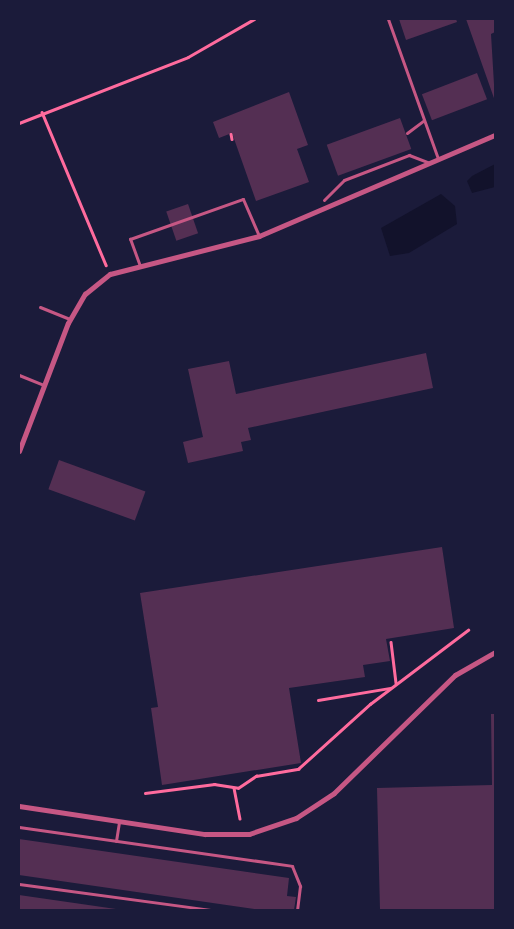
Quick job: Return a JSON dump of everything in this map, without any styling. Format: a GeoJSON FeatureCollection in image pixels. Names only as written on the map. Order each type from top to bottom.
{"type":"FeatureCollection","features":[{"type":"Feature","properties":{"kind":"street"},"geometry":{"type":"LineString","coordinates":[[19,451],[70,319],[85,294],[110,274],[259,236],[495,135]]}},
{"type":"Feature","properties":{"kind":"street"},"geometry":{"type":"LineString","coordinates":[[19,806],[205,834],[249,834],[296,818],[334,793],[455,675],[495,652]]}},
{"type":"Feature","properties":{"kind":"lane"},"geometry":{"type":"LineString","coordinates":[[388,19],[438,160]]}},
{"type":"Feature","properties":{"kind":"lane"},"geometry":{"type":"LineString","coordinates":[[407,133],[424,120]]}},
{"type":"Feature","properties":{"kind":"lane"},"geometry":{"type":"LineString","coordinates":[[324,200],[344,180],[409,154],[420,155],[431,163]]}},
{"type":"Feature","properties":{"kind":"lane"},"geometry":{"type":"LineString","coordinates":[[140,266],[130,239],[243,199],[259,236]]}},
{"type":"Feature","properties":{"kind":"lane"},"geometry":{"type":"LineString","coordinates":[[40,307],[70,319]]}},
{"type":"Feature","properties":{"kind":"lane"},"geometry":{"type":"LineString","coordinates":[[19,375],[44,385]]}},
{"type":"Feature","properties":{"kind":"lane"},"geometry":{"type":"LineString","coordinates":[[116,841],[119,820]]}},
{"type":"Feature","properties":{"kind":"lane"},"geometry":{"type":"LineString","coordinates":[[19,827],[292,866],[300,886],[297,910]]}},
{"type":"Feature","properties":{"kind":"lane"},"geometry":{"type":"LineString","coordinates":[[19,884],[212,910]]}},
{"type":"Feature","properties":{"kind":"path"},"geometry":{"type":"LineString","coordinates":[[19,123],[42,112],[188,57],[254,19]]}},
{"type":"Feature","properties":{"kind":"path"},"geometry":{"type":"LineString","coordinates":[[42,112],[110,274]]}},
{"type":"Feature","properties":{"kind":"path"},"geometry":{"type":"LineString","coordinates":[[231,134],[232,138]]}},
{"type":"Feature","properties":{"kind":"path"},"geometry":{"type":"LineString","coordinates":[[145,793],[214,784],[234,788],[256,776],[298,769],[396,683],[468,630]]}},
{"type":"Feature","properties":{"kind":"path"},"geometry":{"type":"LineString","coordinates":[[391,642],[396,683]]}},
{"type":"Feature","properties":{"kind":"path"},"geometry":{"type":"LineString","coordinates":[[318,700],[391,688]]}},
{"type":"Feature","properties":{"kind":"path"},"geometry":{"type":"LineString","coordinates":[[234,788],[240,818]]}},
{"type":"Feature","properties":{"kind":"shaded area"},"geometry":{"type":"Polygon","coordinates":[[[495,164],[495,187],[472,193],[467,181],[472,176],[495,164]]]}},
{"type":"Feature","properties":{"kind":"shaded area"},"geometry":{"type":"Polygon","coordinates":[[[441,194],[455,206],[457,224],[409,253],[390,256],[381,228],[441,194]]]}},
{"type":"Feature","properties":{"kind":"building"},"geometry":{"type":"Polygon","coordinates":[[[399,19],[456,19],[457,22],[406,40],[399,19]]]}},
{"type":"Feature","properties":{"kind":"building"},"geometry":{"type":"Polygon","coordinates":[[[466,19],[495,19],[495,32],[491,34],[495,101],[466,19]]]}},
{"type":"Feature","properties":{"kind":"building"},"geometry":{"type":"Polygon","coordinates":[[[477,73],[487,99],[432,120],[422,94],[477,73]]]}},
{"type":"Feature","properties":{"kind":"building"},"geometry":{"type":"Polygon","coordinates":[[[289,92],[308,145],[297,149],[309,182],[256,201],[232,133],[219,138],[213,122],[289,92]]]}},
{"type":"Feature","properties":{"kind":"building"},"geometry":{"type":"Polygon","coordinates":[[[400,118],[411,149],[338,176],[327,145],[400,118]]]}},
{"type":"Feature","properties":{"kind":"building"},"geometry":{"type":"Polygon","coordinates":[[[188,204],[198,233],[176,241],[166,211],[188,204]]]}},
{"type":"Feature","properties":{"kind":"building"},"geometry":{"type":"Polygon","coordinates":[[[426,353],[433,388],[248,428],[251,440],[241,442],[243,451],[188,463],[183,442],[203,437],[188,369],[229,361],[236,394],[426,353]]]}},
{"type":"Feature","properties":{"kind":"building"},"geometry":{"type":"Polygon","coordinates":[[[59,460],[145,491],[135,521],[48,489],[59,460]]]}},
{"type":"Feature","properties":{"kind":"building"},"geometry":{"type":"Polygon","coordinates":[[[442,547],[454,628],[386,639],[390,661],[363,665],[365,677],[289,688],[301,763],[162,785],[151,708],[158,707],[140,593],[442,547]]]}},
{"type":"Feature","properties":{"kind":"building"},"geometry":{"type":"Polygon","coordinates":[[[491,714],[495,714],[495,910],[380,910],[377,788],[492,785],[491,714]]]}},
{"type":"Feature","properties":{"kind":"building"},"geometry":{"type":"Polygon","coordinates":[[[19,839],[289,878],[287,896],[296,897],[294,910],[261,910],[19,875],[19,839]]]}},
{"type":"Feature","properties":{"kind":"building"},"geometry":{"type":"Polygon","coordinates":[[[19,895],[116,909],[116,910],[19,910],[19,895]]]}}]}
